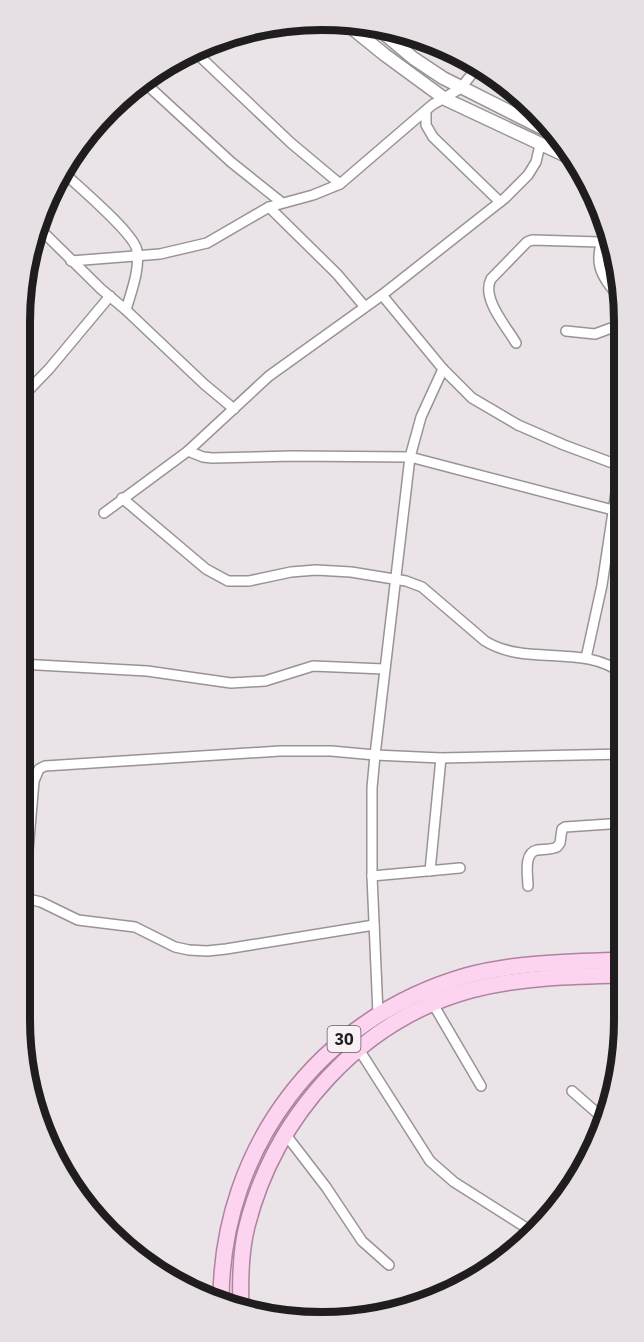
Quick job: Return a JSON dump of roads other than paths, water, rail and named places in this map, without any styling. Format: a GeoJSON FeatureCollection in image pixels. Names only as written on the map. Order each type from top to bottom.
{"type":"FeatureCollection","features":[{"type":"Feature","properties":{"kind":"main road","name":"30"},"geometry":{"type":"LineString","coordinates":[[241,1301],[246,1228],[264,1178],[286,1135],[310,1098],[358,1048],[394,1023],[433,1004],[470,991],[553,978],[614,963]]}},
{"type":"Feature","properties":{"kind":"main road","name":"30"},"geometry":{"type":"LineString","coordinates":[[221,1294],[224,1254],[230,1221],[244,1179],[267,1130],[290,1094],[319,1061],[346,1036],[378,1014],[404,1000],[467,976],[518,967],[597,968],[614,972]]}},
{"type":"Feature","properties":{"kind":"street"},"geometry":{"type":"LineString","coordinates":[[356,32],[445,99],[561,154]]}},
{"type":"Feature","properties":{"kind":"street"},"geometry":{"type":"LineString","coordinates":[[390,38],[428,69],[540,127]]}},
{"type":"Feature","properties":{"kind":"street"},"geometry":{"type":"LineString","coordinates":[[200,57],[291,143],[340,184]]}},
{"type":"Feature","properties":{"kind":"street"},"geometry":{"type":"LineString","coordinates":[[71,261],[160,254],[207,243],[269,207],[313,195],[340,184],[426,111],[461,88],[473,72]]}},
{"type":"Feature","properties":{"kind":"street"},"geometry":{"type":"LineString","coordinates":[[149,87],[231,162],[281,202]]}},
{"type":"Feature","properties":{"kind":"street"},"geometry":{"type":"LineString","coordinates":[[426,111],[426,125],[433,137],[500,202]]}},
{"type":"Feature","properties":{"kind":"street"},"geometry":{"type":"LineString","coordinates":[[104,513],[188,450],[269,376],[382,295],[500,202],[528,175],[536,162],[540,145]]}},
{"type":"Feature","properties":{"kind":"street"},"geometry":{"type":"LineString","coordinates":[[68,177],[106,214],[123,227],[138,249],[126,310]]}},
{"type":"Feature","properties":{"kind":"street"},"geometry":{"type":"LineString","coordinates":[[269,207],[337,274],[364,307]]}},
{"type":"Feature","properties":{"kind":"street"},"geometry":{"type":"LineString","coordinates":[[44,233],[71,261],[234,409]]}},
{"type":"Feature","properties":{"kind":"street"},"geometry":{"type":"LineString","coordinates":[[602,238],[599,258],[604,281],[612,290]]}},
{"type":"Feature","properties":{"kind":"street"},"geometry":{"type":"LineString","coordinates":[[516,343],[488,296],[491,279],[532,240],[600,242]]}},
{"type":"Feature","properties":{"kind":"street"},"geometry":{"type":"LineString","coordinates":[[382,295],[443,369],[472,398],[493,412],[564,446],[614,464]]}},
{"type":"Feature","properties":{"kind":"street"},"geometry":{"type":"LineString","coordinates":[[30,389],[110,296]]}},
{"type":"Feature","properties":{"kind":"street"},"geometry":{"type":"LineString","coordinates":[[566,331],[595,334],[614,327]]}},
{"type":"Feature","properties":{"kind":"street"},"geometry":{"type":"LineString","coordinates":[[378,1014],[372,876],[372,788],[375,755],[410,457],[421,417],[443,369]]}},
{"type":"Feature","properties":{"kind":"street"},"geometry":{"type":"LineString","coordinates":[[188,450],[203,458],[410,457],[613,510]]}},
{"type":"Feature","properties":{"kind":"street"},"geometry":{"type":"LineString","coordinates":[[122,498],[206,569],[228,580],[249,581],[284,573],[316,570],[351,572],[395,579],[422,587],[496,647],[526,654],[586,658],[614,668]]}},
{"type":"Feature","properties":{"kind":"street"},"geometry":{"type":"LineString","coordinates":[[586,658],[600,597],[614,505]]}},
{"type":"Feature","properties":{"kind":"street"},"geometry":{"type":"LineString","coordinates":[[30,665],[147,671],[231,683],[265,681],[313,666],[384,669]]}},
{"type":"Feature","properties":{"kind":"street"},"geometry":{"type":"LineString","coordinates":[[30,819],[34,780],[39,769],[45,766],[280,751],[331,751],[441,758],[614,754]]}},
{"type":"Feature","properties":{"kind":"street"},"geometry":{"type":"LineString","coordinates":[[430,870],[441,758]]}},
{"type":"Feature","properties":{"kind":"street"},"geometry":{"type":"LineString","coordinates":[[528,886],[530,854],[533,851],[557,847],[560,843],[562,829],[614,824]]}},
{"type":"Feature","properties":{"kind":"street"},"geometry":{"type":"LineString","coordinates":[[372,876],[460,868]]}},
{"type":"Feature","properties":{"kind":"street"},"geometry":{"type":"LineString","coordinates":[[30,899],[78,920],[135,927],[175,947],[189,950],[226,949],[374,925]]}},
{"type":"Feature","properties":{"kind":"street"},"geometry":{"type":"LineString","coordinates":[[433,1004],[481,1086]]}},
{"type":"Feature","properties":{"kind":"street"},"geometry":{"type":"LineString","coordinates":[[358,1048],[430,1161],[454,1182],[526,1228]]}},
{"type":"Feature","properties":{"kind":"street"},"geometry":{"type":"LineString","coordinates":[[572,1091],[599,1115]]}},
{"type":"Feature","properties":{"kind":"street"},"geometry":{"type":"LineString","coordinates":[[286,1135],[326,1187],[362,1241],[389,1265]]}}]}
